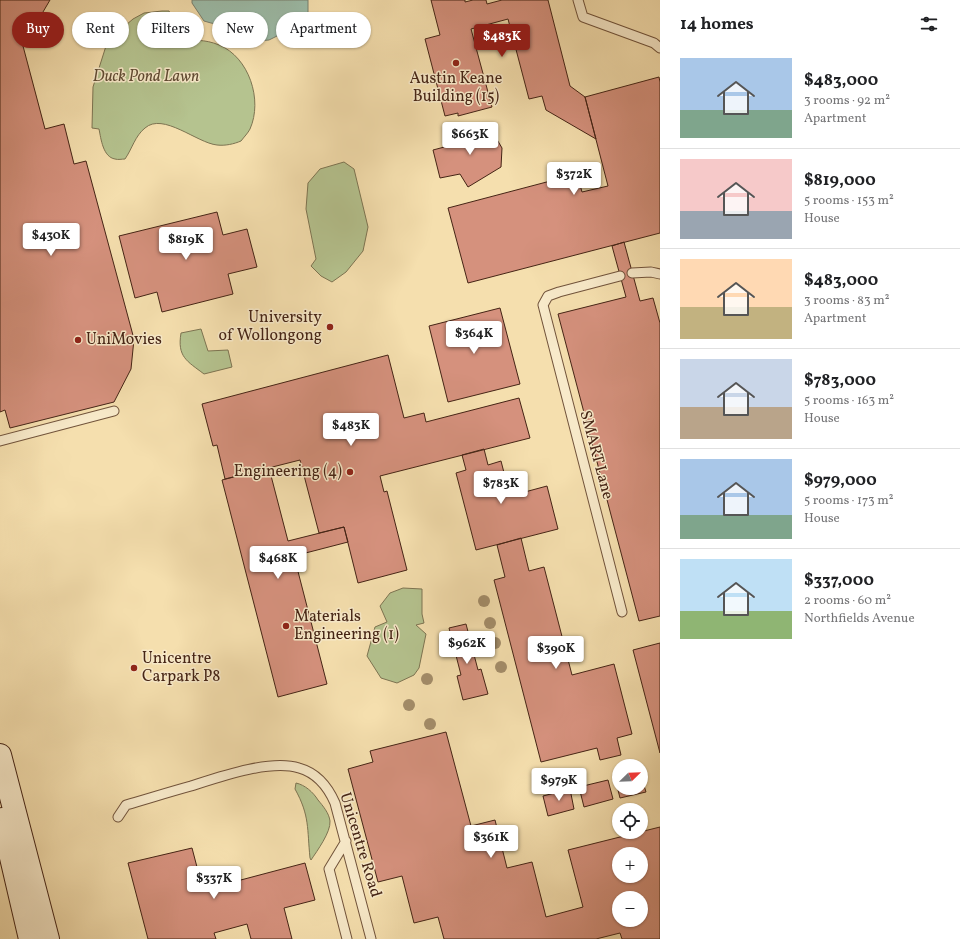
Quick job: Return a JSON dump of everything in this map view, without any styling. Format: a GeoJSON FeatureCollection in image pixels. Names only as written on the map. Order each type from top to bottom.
{"type":"FeatureCollection","features":[{"type":"Feature","properties":{"kind":"main road"},"geometry":{"type":"LineString","coordinates":[[0,755],[48,939]]}},
{"type":"Feature","properties":{"kind":"main road"},"geometry":{"type":"LineString","coordinates":[[0,810],[30,939]]}},
{"type":"Feature","properties":{"kind":"lane"},"geometry":{"type":"LineString","coordinates":[[578,0],[583,17],[654,44],[660,48]]}},
{"type":"Feature","properties":{"kind":"lane"},"geometry":{"type":"LineString","coordinates":[[632,273],[651,272],[660,274]]}},
{"type":"Feature","properties":{"kind":"lane","name":"SMART Lane"},"geometry":{"type":"LineString","coordinates":[[620,276],[548,296],[543,305],[622,612]]}},
{"type":"Feature","properties":{"kind":"lane"},"geometry":{"type":"LineString","coordinates":[[0,441],[114,411]]}},
{"type":"Feature","properties":{"kind":"lane","name":"Unicentre Road"},"geometry":{"type":"LineString","coordinates":[[118,818],[126,805],[207,781],[257,768],[275,766],[290,766],[299,768],[323,783],[336,803],[371,939]]}},
{"type":"Feature","properties":{"kind":"lane"},"geometry":{"type":"LineString","coordinates":[[346,841],[329,869],[347,939]]}},
{"type":"Feature","properties":{"kind":"green space","name":"Duck Pond Lawn"},"geometry":{"type":"Polygon","coordinates":[[[169,11],[170,12],[153,12],[169,11]]]}},
{"type":"Feature","properties":{"kind":"green space","name":"Duck Pond Lawn"},"geometry":{"type":"Polygon","coordinates":[[[137,17],[137,48],[204,48],[204,41],[212,43],[212,48],[224,48],[238,59],[251,81],[255,105],[254,118],[250,129],[241,141],[217,145],[170,126],[152,124],[142,131],[125,159],[115,159],[108,155],[105,151],[99,129],[92,128],[93,87],[105,48],[129,48],[129,22],[137,17]]]}},
{"type":"Feature","properties":{"kind":"green space"},"geometry":{"type":"Polygon","coordinates":[[[344,162],[354,169],[368,227],[363,251],[346,272],[332,282],[321,276],[311,266],[316,259],[306,209],[308,183],[320,169],[344,162]]]}},
{"type":"Feature","properties":{"kind":"green space"},"geometry":{"type":"Polygon","coordinates":[[[201,329],[208,351],[228,350],[232,367],[204,374],[188,362],[182,353],[180,341],[181,333],[201,329]]]}},
{"type":"Feature","properties":{"kind":"green space"},"geometry":{"type":"Polygon","coordinates":[[[403,588],[422,589],[422,614],[424,623],[416,625],[426,634],[419,668],[414,675],[397,683],[381,678],[367,656],[375,627],[387,622],[380,606],[390,593],[403,588]]]}},
{"type":"Feature","properties":{"kind":"green space"},"geometry":{"type":"Polygon","coordinates":[[[296,783],[306,787],[314,794],[326,810],[330,821],[326,836],[311,860],[306,815],[295,789],[296,783]]]}},
{"type":"Feature","properties":{"kind":"shaded area"},"geometry":{"type":"Polygon","coordinates":[[[192,0],[308,0],[308,12],[276,12],[276,36],[268,40],[268,12],[212,12],[212,23],[204,21],[204,12],[198,12],[192,3],[192,0]]]}},
{"type":"Feature","properties":{"kind":"building"},"geometry":{"type":"Polygon","coordinates":[[[0,0],[50,0],[43,12],[12,12],[12,48],[24,48],[45,129],[64,124],[74,164],[86,161],[134,339],[131,369],[114,402],[10,428],[5,410],[0,412],[0,0]]]}},
{"type":"Feature","properties":{"kind":"building","name":"Austin Keane Building (15)"},"geometry":{"type":"Polygon","coordinates":[[[431,0],[465,0],[465,2],[473,0],[486,0],[487,4],[502,0],[548,0],[570,86],[585,97],[596,139],[546,110],[542,96],[529,99],[508,19],[471,29],[492,107],[458,116],[458,113],[445,116],[425,39],[440,35],[431,0]]]}},
{"type":"Feature","properties":{"kind":"building"},"geometry":{"type":"Polygon","coordinates":[[[659,77],[660,233],[468,283],[448,208],[577,174],[582,192],[608,186],[585,97],[659,77]]]}},
{"type":"Feature","properties":{"kind":"building"},"geometry":{"type":"Polygon","coordinates":[[[452,131],[492,131],[502,148],[501,167],[468,187],[460,174],[440,178],[433,150],[452,145],[452,131]]]}},
{"type":"Feature","properties":{"kind":"building"},"geometry":{"type":"Polygon","coordinates":[[[217,212],[223,235],[247,229],[257,267],[228,274],[233,294],[162,312],[157,292],[135,298],[119,236],[217,212]]]}},
{"type":"Feature","properties":{"kind":"building"},"geometry":{"type":"Polygon","coordinates":[[[624,242],[640,301],[653,298],[660,323],[660,616],[639,621],[558,314],[626,297],[612,246],[624,242]]]}},
{"type":"Feature","properties":{"kind":"building"},"geometry":{"type":"Polygon","coordinates":[[[500,308],[520,384],[448,402],[429,326],[500,308]]]}},
{"type":"Feature","properties":{"kind":"building","name":"Engineering (4)"},"geometry":{"type":"Polygon","coordinates":[[[388,355],[404,418],[424,413],[426,422],[519,398],[530,438],[380,476],[384,492],[387,491],[407,570],[358,583],[344,527],[319,533],[300,460],[225,479],[217,445],[213,446],[202,404],[388,355]]]}},
{"type":"Feature","properties":{"kind":"building"},"geometry":{"type":"Polygon","coordinates":[[[484,449],[488,465],[501,461],[510,496],[547,486],[558,529],[476,550],[456,473],[466,470],[462,455],[484,449]]]}},
{"type":"Feature","properties":{"kind":"building","name":"Materials Engineering (1)"},"geometry":{"type":"Polygon","coordinates":[[[269,468],[288,541],[344,527],[348,542],[294,556],[327,684],[278,697],[222,480],[269,468]]]}},
{"type":"Feature","properties":{"kind":"building"},"geometry":{"type":"Polygon","coordinates":[[[521,538],[529,571],[544,567],[572,675],[614,664],[632,734],[617,738],[621,755],[600,760],[597,748],[541,762],[494,580],[505,577],[497,545],[521,538]]]}},
{"type":"Feature","properties":{"kind":"building"},"geometry":{"type":"Polygon","coordinates":[[[466,624],[478,670],[481,669],[488,694],[463,700],[457,676],[461,675],[449,628],[466,624]]]}},
{"type":"Feature","properties":{"kind":"building"},"geometry":{"type":"Polygon","coordinates":[[[660,643],[660,753],[633,650],[660,643]]]}},
{"type":"Feature","properties":{"kind":"building"},"geometry":{"type":"Polygon","coordinates":[[[446,732],[471,826],[495,820],[507,868],[532,862],[546,917],[583,907],[568,850],[612,839],[648,839],[648,830],[660,827],[660,939],[622,939],[620,933],[596,939],[444,939],[438,917],[414,923],[402,876],[378,882],[348,769],[373,762],[370,751],[446,732]]]}},
{"type":"Feature","properties":{"kind":"building"},"geometry":{"type":"Polygon","coordinates":[[[608,780],[613,799],[584,807],[579,787],[608,780]]]}},
{"type":"Feature","properties":{"kind":"building"},"geometry":{"type":"Polygon","coordinates":[[[570,789],[574,809],[548,816],[543,796],[570,789]]]}},
{"type":"Feature","properties":{"kind":"building"},"geometry":{"type":"Polygon","coordinates":[[[619,795],[633,795],[620,798],[619,795]]]}},
{"type":"Feature","properties":{"kind":"building"},"geometry":{"type":"Polygon","coordinates":[[[192,848],[203,890],[305,863],[315,900],[284,908],[292,939],[251,939],[247,924],[214,933],[216,939],[148,939],[128,863],[192,848]]]}},
{"type":"Feature","properties":{"kind":"place","name":"Austin Keane Building (15)"},"geometry":{"type":"Point","coordinates":[456,63]}},
{"type":"Feature","properties":{"kind":"place","name":"University of Wollongong"},"geometry":{"type":"Point","coordinates":[330,327]}},
{"type":"Feature","properties":{"kind":"place","name":"UniMovies"},"geometry":{"type":"Point","coordinates":[78,340]}},
{"type":"Feature","properties":{"kind":"place","name":"Engineering (4)"},"geometry":{"type":"Point","coordinates":[350,472]}},
{"type":"Feature","properties":{"kind":"place","name":"Materials Engineering (1)"},"geometry":{"type":"Point","coordinates":[286,626]}},
{"type":"Feature","properties":{"kind":"place","name":"Unicentre Carpark P8"},"geometry":{"type":"Point","coordinates":[134,668]}}]}
